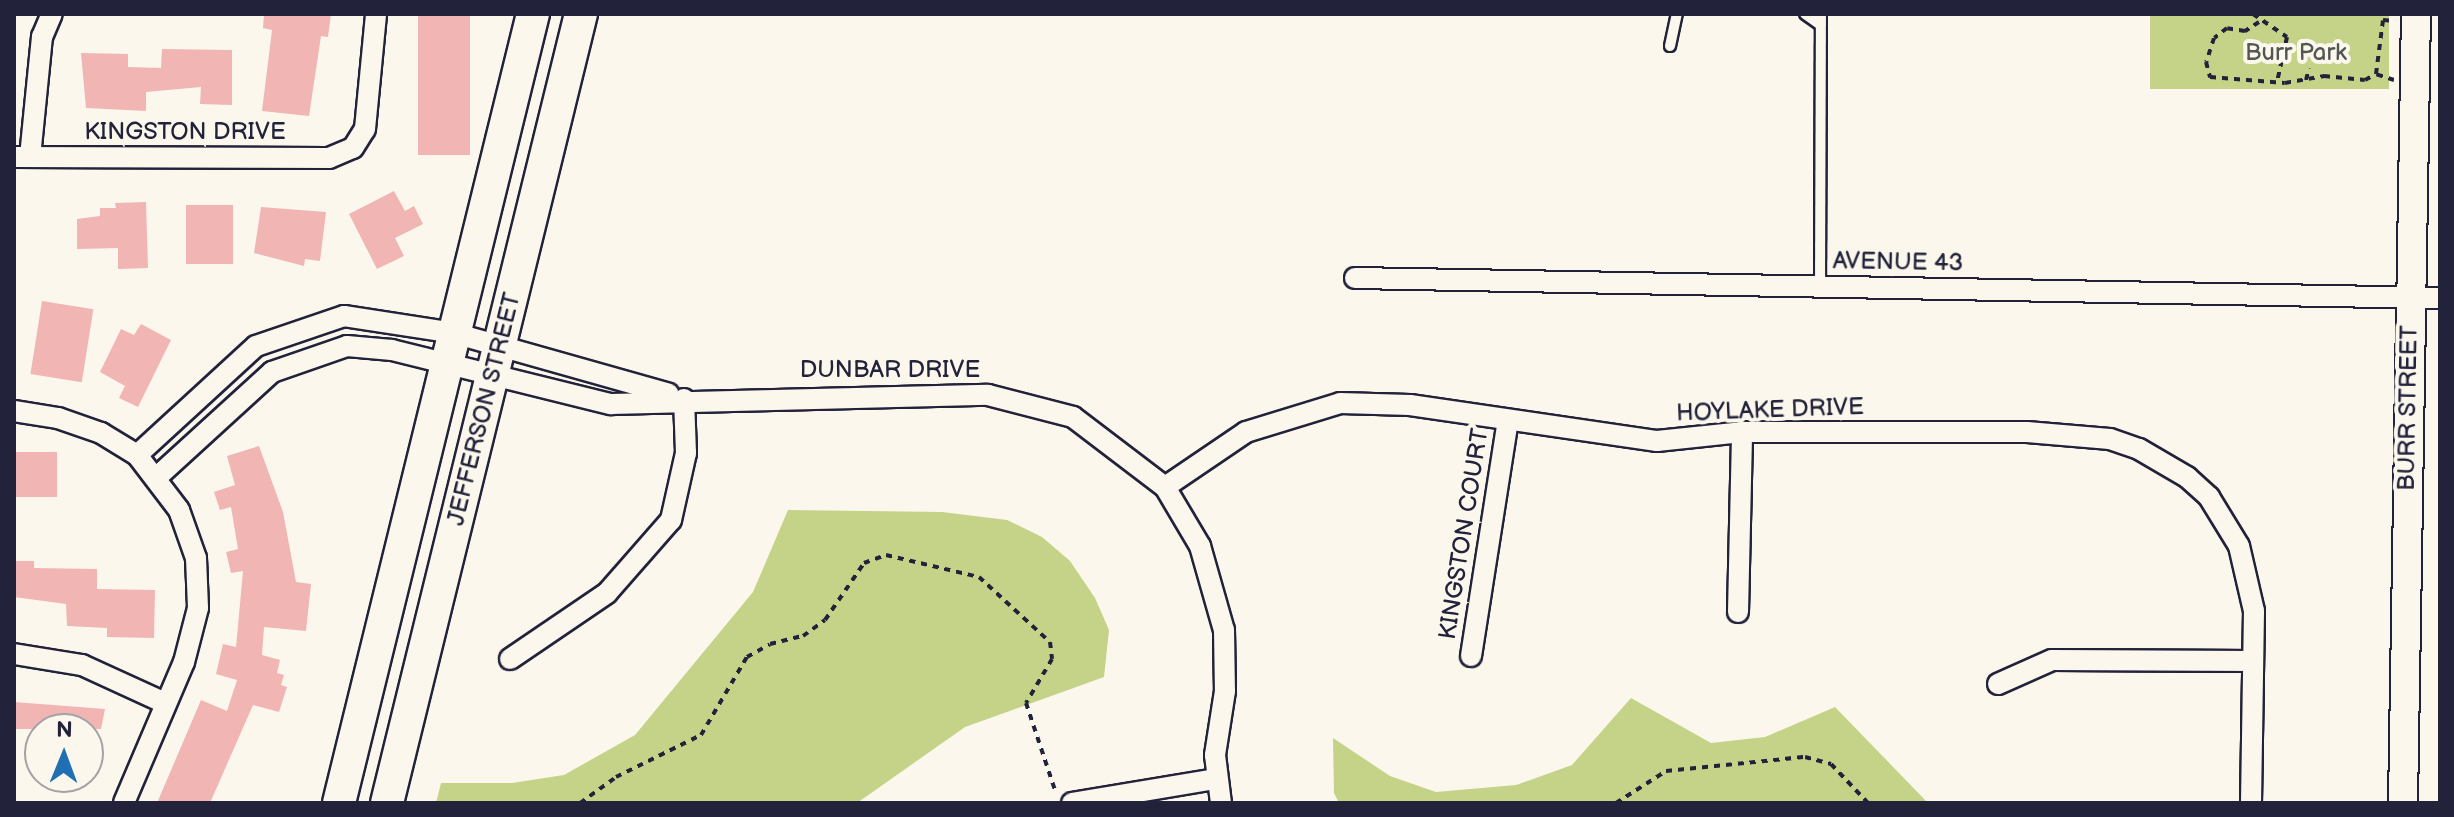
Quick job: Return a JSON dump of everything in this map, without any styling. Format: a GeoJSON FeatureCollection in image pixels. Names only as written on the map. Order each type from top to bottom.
{"type":"FeatureCollection","features":[{"type":"Feature","properties":{"kind":"main road","name":"JEFFERSON STREET"},"geometry":{"type":"LineString","coordinates":[[387,803],[473,355],[533,14]]}},
{"type":"Feature","properties":{"kind":"main road","name":"JEFFERSON STREET"},"geometry":{"type":"LineString","coordinates":[[339,803],[473,355],[581,14]]}},
{"type":"Feature","properties":{"kind":"street"},"geometry":{"type":"LineString","coordinates":[[22,157],[42,37],[52,14]]}},
{"type":"Feature","properties":{"kind":"street","name":"KINGSTON DRIVE"},"geometry":{"type":"LineString","coordinates":[[22,157],[329,158],[353,148],[365,129],[376,14]]}},
{"type":"Feature","properties":{"kind":"street","name":"BURR STREET"},"geometry":{"type":"LineString","coordinates":[[2403,803],[2409,297],[2407,18]]}},
{"type":"Feature","properties":{"kind":"street","name":"AVENUE 43"},"geometry":{"type":"LineString","coordinates":[[1355,278],[2440,298]]}},
{"type":"Feature","properties":{"kind":"street"},"geometry":{"type":"LineString","coordinates":[[147,467],[223,372],[256,346],[301,327],[344,316],[372,317],[473,355]]}},
{"type":"Feature","properties":{"kind":"street"},"geometry":{"type":"LineString","coordinates":[[147,467],[272,372],[311,355],[369,346],[473,355]]}},
{"type":"Feature","properties":{"kind":"street","name":"DUNBAR DRIVE"},"geometry":{"type":"LineString","coordinates":[[473,355],[611,404],[684,399],[988,395],[1073,417],[1165,487]]}},
{"type":"Feature","properties":{"kind":"street","name":"DUNBAR DRIVE"},"geometry":{"type":"LineString","coordinates":[[473,355],[684,399]]}},
{"type":"Feature","properties":{"kind":"street"},"geometry":{"type":"LineString","coordinates":[[510,659],[607,593],[671,520],[686,453],[684,399]]}},
{"type":"Feature","properties":{"kind":"street","name":"HOYLAKE DRIVE"},"geometry":{"type":"LineString","coordinates":[[1165,487],[1246,432],[1317,407],[1371,401],[1657,441],[1742,432],[2027,432],[2084,434],[2139,449],[2168,463],[2209,497],[2239,546],[2252,589],[2251,803]]}},
{"type":"Feature","properties":{"kind":"street"},"geometry":{"type":"LineString","coordinates":[[14,411],[58,418],[101,433],[147,467],[179,510],[196,558],[198,608],[184,662],[124,803]]}},
{"type":"Feature","properties":{"kind":"street","name":"KINGSTON COURT"},"geometry":{"type":"LineString","coordinates":[[1471,656],[1508,420]]}},
{"type":"Feature","properties":{"kind":"street"},"geometry":{"type":"LineString","coordinates":[[1738,612],[1742,432]]}},
{"type":"Feature","properties":{"kind":"street"},"geometry":{"type":"LineString","coordinates":[[1165,487],[1200,546],[1224,630],[1216,779],[1221,803]]}},
{"type":"Feature","properties":{"kind":"street"},"geometry":{"type":"LineString","coordinates":[[14,654],[82,665],[165,703]]}},
{"type":"Feature","properties":{"kind":"street"},"geometry":{"type":"LineString","coordinates":[[1998,684],[2052,660],[2253,661]]}},
{"type":"Feature","properties":{"kind":"street"},"geometry":{"type":"LineString","coordinates":[[1072,803],[1216,779]]}},
{"type":"Feature","properties":{"kind":"lane"},"geometry":{"type":"LineString","coordinates":[[1670,46],[1677,14]]}},
{"type":"Feature","properties":{"kind":"lane"},"geometry":{"type":"LineString","coordinates":[[1805,14],[1821,19],[1820,286]]}},
{"type":"Feature","properties":{"kind":"path"},"geometry":{"type":"LineString","coordinates":[[2253,14],[2259,22],[2275,25],[2287,37],[2277,82]]}},
{"type":"Feature","properties":{"kind":"path"},"geometry":{"type":"LineString","coordinates":[[2376,74],[2382,17],[2407,18]]}},
{"type":"Feature","properties":{"kind":"path"},"geometry":{"type":"LineString","coordinates":[[2259,22],[2245,31],[2227,28],[2214,38],[2207,73],[2215,79],[2277,82],[2328,76],[2358,80],[2376,74],[2397,80]]}},
{"type":"Feature","properties":{"kind":"path"},"geometry":{"type":"LineString","coordinates":[[2306,80],[2309,68]]}},
{"type":"Feature","properties":{"kind":"path"},"geometry":{"type":"LineString","coordinates":[[580,803],[616,777],[701,735],[747,657],[770,644],[803,636],[825,620],[864,563],[886,555],[979,577],[1050,642],[1052,659],[1026,708],[1060,803]]}},
{"type":"Feature","properties":{"kind":"path"},"geometry":{"type":"LineString","coordinates":[[1616,803],[1666,771],[1805,757],[1831,764],[1868,803]]}},
{"type":"Feature","properties":{"kind":"green space","name":"Burr Park"},"geometry":{"type":"Polygon","coordinates":[[[2150,14],[2389,14],[2389,89],[2150,89],[2150,14]]]}},
{"type":"Feature","properties":{"kind":"green space"},"geometry":{"type":"Polygon","coordinates":[[[788,510],[942,512],[1007,520],[1042,537],[1070,561],[1095,598],[1109,630],[1104,677],[965,727],[857,803],[436,803],[441,783],[512,783],[564,775],[635,735],[753,592],[788,510]]]}},
{"type":"Feature","properties":{"kind":"green space"},"geometry":{"type":"Polygon","coordinates":[[[1631,698],[1711,743],[1765,737],[1835,707],[1928,803],[1339,803],[1334,793],[1333,738],[1390,776],[1436,792],[1516,785],[1572,765],[1631,698]]]}},
{"type":"Feature","properties":{"kind":"building"},"geometry":{"type":"Polygon","coordinates":[[[264,14],[331,14],[328,37],[321,36],[309,116],[262,111],[272,30],[263,28],[264,14]]]}},
{"type":"Feature","properties":{"kind":"building"},"geometry":{"type":"Polygon","coordinates":[[[418,14],[470,14],[470,155],[418,155],[418,14]]]}},
{"type":"Feature","properties":{"kind":"building"},"geometry":{"type":"Polygon","coordinates":[[[162,49],[232,50],[232,105],[200,104],[201,87],[146,92],[146,111],[86,108],[81,53],[128,54],[128,67],[161,68],[162,49]]]}},
{"type":"Feature","properties":{"kind":"building"},"geometry":{"type":"Polygon","coordinates":[[[394,191],[405,211],[414,206],[423,224],[395,238],[404,256],[377,269],[349,214],[394,191]]]}},
{"type":"Feature","properties":{"kind":"building"},"geometry":{"type":"Polygon","coordinates":[[[146,202],[148,268],[118,269],[118,248],[77,249],[77,219],[100,216],[100,208],[116,208],[115,203],[146,202]]]}},
{"type":"Feature","properties":{"kind":"building"},"geometry":{"type":"Polygon","coordinates":[[[186,205],[233,205],[233,264],[186,264],[186,205]]]}},
{"type":"Feature","properties":{"kind":"building"},"geometry":{"type":"Polygon","coordinates":[[[261,207],[326,212],[320,261],[305,259],[304,266],[254,253],[261,207]]]}},
{"type":"Feature","properties":{"kind":"building"},"geometry":{"type":"Polygon","coordinates":[[[42,301],[93,309],[82,382],[30,374],[42,301]]]}},
{"type":"Feature","properties":{"kind":"building"},"geometry":{"type":"Polygon","coordinates":[[[141,324],[171,340],[138,407],[119,398],[125,386],[100,372],[121,329],[134,335],[141,324]]]}},
{"type":"Feature","properties":{"kind":"building"},"geometry":{"type":"Polygon","coordinates":[[[259,446],[283,512],[296,582],[311,584],[306,631],[264,627],[262,655],[280,660],[277,673],[284,675],[281,685],[287,687],[279,712],[253,705],[210,803],[157,803],[201,700],[227,711],[237,680],[216,674],[223,644],[236,647],[243,571],[231,573],[226,552],[238,549],[231,507],[220,510],[214,492],[235,485],[227,456],[259,446]]]}},
{"type":"Feature","properties":{"kind":"building"},"geometry":{"type":"Polygon","coordinates":[[[14,452],[57,452],[57,497],[14,497],[14,452]]]}},
{"type":"Feature","properties":{"kind":"building"},"geometry":{"type":"Polygon","coordinates":[[[14,561],[34,561],[34,568],[97,569],[97,589],[155,590],[154,638],[107,637],[107,628],[67,626],[66,604],[14,597],[14,561]]]}},
{"type":"Feature","properties":{"kind":"building"},"geometry":{"type":"Polygon","coordinates":[[[14,702],[105,709],[104,714],[24,713],[24,729],[14,729],[14,702]]]}}]}
